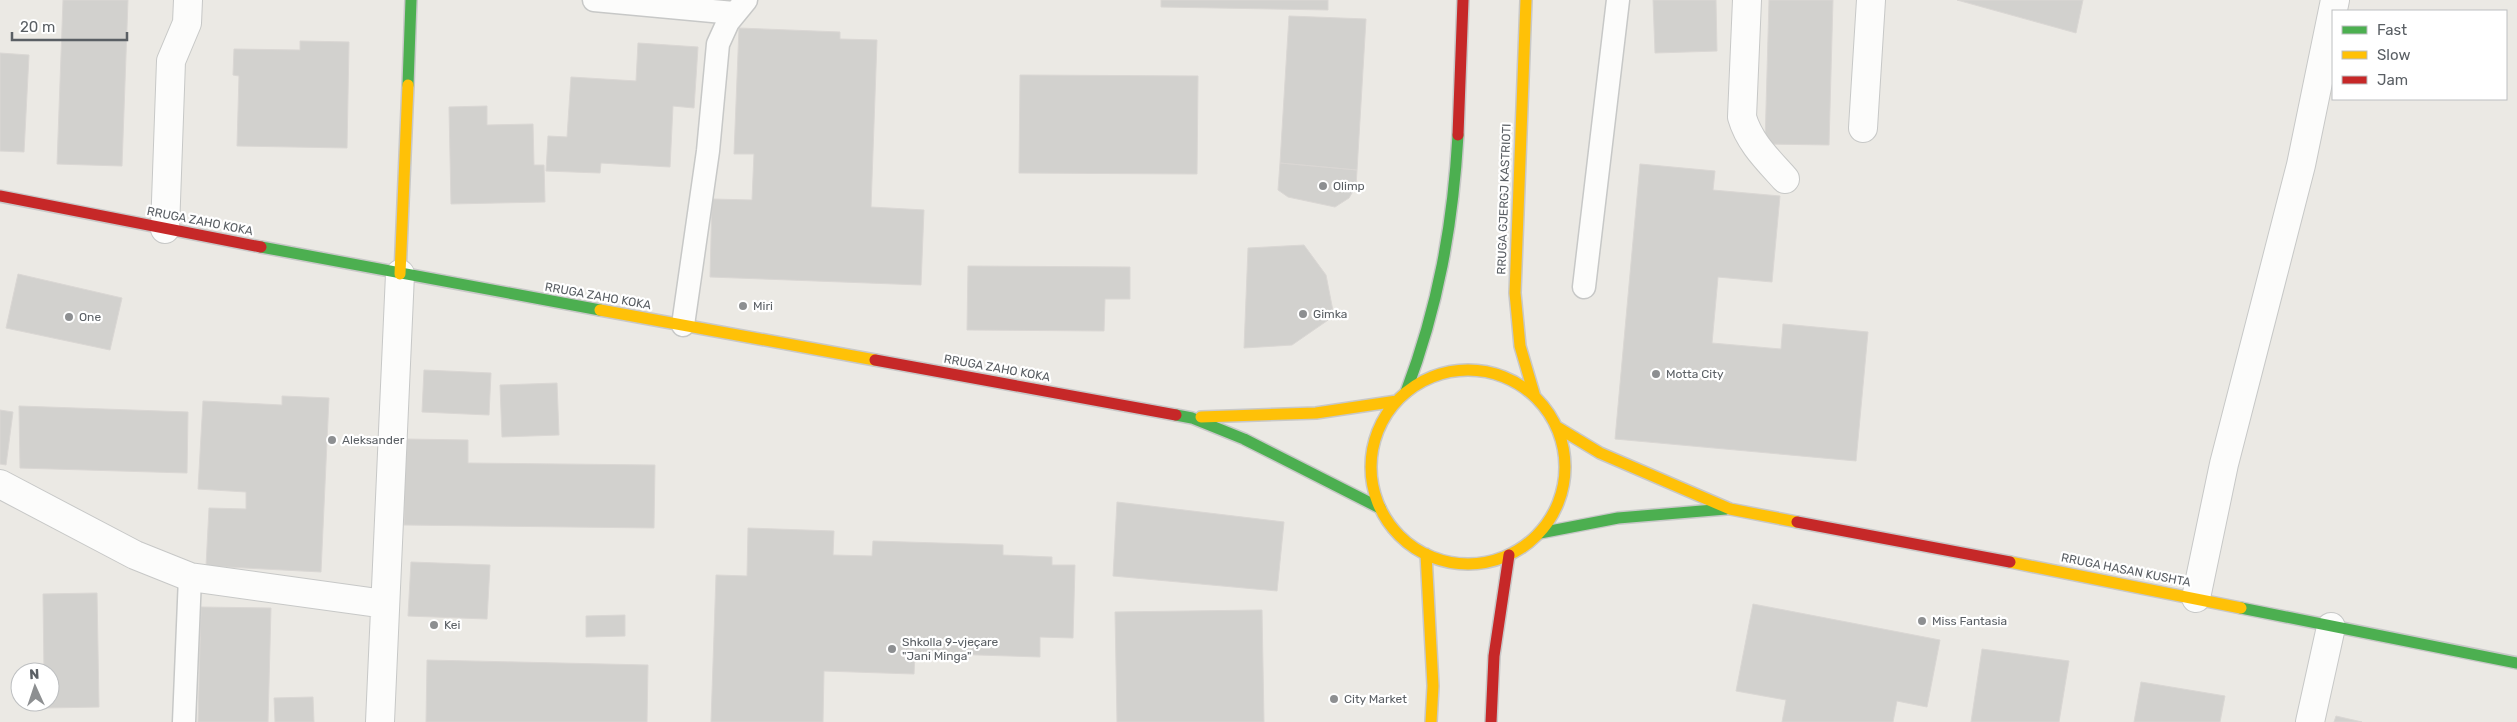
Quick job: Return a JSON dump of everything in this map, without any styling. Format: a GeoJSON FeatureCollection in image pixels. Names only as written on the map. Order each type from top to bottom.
{"type":"FeatureCollection","features":[{"type":"Feature","properties":{"kind":"street"},"geometry":{"type":"LineString","coordinates":[[165,229],[171,62],[187,23],[188,0]]}},
{"type":"Feature","properties":{"kind":"street"},"geometry":{"type":"LineString","coordinates":[[380,722],[410,0]]}},
{"type":"Feature","properties":{"kind":"street"},"geometry":{"type":"LineString","coordinates":[[1406,392],[1429,334],[1439,293],[1451,220],[1457,147],[1463,0]]}},
{"type":"Feature","properties":{"kind":"street","name":"RRUGA GJERGJ KASTRIOTI"},"geometry":{"type":"LineString","coordinates":[[1526,0],[1515,293],[1516,334],[1522,362],[1535,397]]}},
{"type":"Feature","properties":{"kind":"street"},"geometry":{"type":"LineString","coordinates":[[1747,0],[1742,117],[1746,130],[1755,144],[1785,179]]}},
{"type":"Feature","properties":{"kind":"street"},"geometry":{"type":"LineString","coordinates":[[1863,128],[1870,0]]}},
{"type":"Feature","properties":{"kind":"street"},"geometry":{"type":"LineString","coordinates":[[2196,598],[2224,464],[2302,165],[2332,10]]}},
{"type":"Feature","properties":{"kind":"street","name":"RRUGA ZAHO KOKA"},"geometry":{"type":"LineString","coordinates":[[0,196],[400,274],[1192,418]]}},
{"type":"Feature","properties":{"kind":"street"},"geometry":{"type":"LineString","coordinates":[[1462,370],[1481,371],[1500,376],[1535,397],[1557,427],[1563,445],[1564,483],[1555,510],[1540,533],[1526,546],[1509,555],[1476,564],[1442,560],[1426,554],[1407,542],[1392,526],[1380,508],[1373,490],[1372,452],[1385,417],[1397,401],[1406,392],[1423,381],[1442,374],[1462,370]]}},
{"type":"Feature","properties":{"kind":"street"},"geometry":{"type":"LineString","coordinates":[[1192,418],[1316,413],[1397,401]]}},
{"type":"Feature","properties":{"kind":"street"},"geometry":{"type":"LineString","coordinates":[[1192,418],[1244,439],[1380,508]]}},
{"type":"Feature","properties":{"kind":"street"},"geometry":{"type":"LineString","coordinates":[[1557,427],[1600,453],[1730,509]]}},
{"type":"Feature","properties":{"kind":"street"},"geometry":{"type":"LineString","coordinates":[[0,484],[135,554],[190,577],[385,604]]}},
{"type":"Feature","properties":{"kind":"street"},"geometry":{"type":"LineString","coordinates":[[1540,533],[1618,518],[1730,509]]}},
{"type":"Feature","properties":{"kind":"street","name":"RRUGA HASAN KUSHTA"},"geometry":{"type":"LineString","coordinates":[[1730,509],[2196,598],[2331,627],[2517,663]]}},
{"type":"Feature","properties":{"kind":"street"},"geometry":{"type":"LineString","coordinates":[[1426,554],[1433,686],[1431,722]]}},
{"type":"Feature","properties":{"kind":"street"},"geometry":{"type":"LineString","coordinates":[[1491,722],[1494,656],[1509,555]]}},
{"type":"Feature","properties":{"kind":"street"},"geometry":{"type":"LineString","coordinates":[[2310,722],[2331,627]]}},
{"type":"Feature","properties":{"kind":"lane"},"geometry":{"type":"LineString","coordinates":[[594,0],[740,7],[718,44],[708,150],[683,325]]}},
{"type":"Feature","properties":{"kind":"lane"},"geometry":{"type":"LineString","coordinates":[[1584,287],[1618,0]]}},
{"type":"Feature","properties":{"kind":"lane"},"geometry":{"type":"LineString","coordinates":[[184,722],[190,577]]}},
{"type":"Feature","properties":{"kind":"building"},"geometry":{"type":"Polygon","coordinates":[[[63,0],[128,0],[122,166],[57,164],[63,0]]]}},
{"type":"Feature","properties":{"kind":"building"},"geometry":{"type":"Polygon","coordinates":[[[1161,0],[1328,0],[1328,10],[1161,7],[1161,0]]]}},
{"type":"Feature","properties":{"kind":"building"},"geometry":{"type":"Polygon","coordinates":[[[1653,0],[1716,0],[1717,51],[1655,53],[1653,0]]]}},
{"type":"Feature","properties":{"kind":"building"},"geometry":{"type":"Polygon","coordinates":[[[1769,0],[1833,0],[1829,145],[1765,144],[1769,0]]]}},
{"type":"Feature","properties":{"kind":"building"},"geometry":{"type":"Polygon","coordinates":[[[1957,0],[2083,0],[2076,33],[1957,0]]]}},
{"type":"Feature","properties":{"kind":"building"},"geometry":{"type":"Polygon","coordinates":[[[1289,16],[1366,19],[1357,170],[1280,163],[1289,16]]]}},
{"type":"Feature","properties":{"kind":"building"},"geometry":{"type":"Polygon","coordinates":[[[739,28],[840,32],[840,39],[877,40],[871,207],[924,210],[921,285],[710,277],[712,199],[752,200],[754,154],[734,154],[739,28]]]}},
{"type":"Feature","properties":{"kind":"building"},"geometry":{"type":"Polygon","coordinates":[[[300,41],[349,42],[347,148],[237,146],[239,76],[233,75],[234,49],[300,50],[300,41]]]}},
{"type":"Feature","properties":{"kind":"building"},"geometry":{"type":"Polygon","coordinates":[[[638,43],[698,47],[694,108],[673,106],[670,167],[601,163],[600,173],[546,171],[548,136],[567,137],[571,77],[636,81],[638,43]]]}},
{"type":"Feature","properties":{"kind":"building"},"geometry":{"type":"Polygon","coordinates":[[[0,53],[29,55],[24,152],[0,151],[0,53]]]}},
{"type":"Feature","properties":{"kind":"building"},"geometry":{"type":"Polygon","coordinates":[[[1020,75],[1198,76],[1197,174],[1019,173],[1020,75]]]}},
{"type":"Feature","properties":{"kind":"building"},"geometry":{"type":"Polygon","coordinates":[[[487,106],[487,125],[533,124],[534,165],[544,165],[545,202],[451,204],[449,107],[487,106]]]}},
{"type":"Feature","properties":{"kind":"building"},"geometry":{"type":"Polygon","coordinates":[[[1280,163],[1357,170],[1356,186],[1349,198],[1335,207],[1288,197],[1278,190],[1280,163]]]}},
{"type":"Feature","properties":{"kind":"building"},"geometry":{"type":"Polygon","coordinates":[[[1640,164],[1715,171],[1713,190],[1780,196],[1772,282],[1718,277],[1712,343],[1781,349],[1783,324],[1868,332],[1856,461],[1615,439],[1640,164]]]}},
{"type":"Feature","properties":{"kind":"building"},"geometry":{"type":"Polygon","coordinates":[[[1304,245],[1326,275],[1334,316],[1292,345],[1244,348],[1248,248],[1304,245]]]}},
{"type":"Feature","properties":{"kind":"building"},"geometry":{"type":"Polygon","coordinates":[[[968,266],[1130,267],[1130,299],[1105,299],[1104,331],[967,330],[968,266]]]}},
{"type":"Feature","properties":{"kind":"building"},"geometry":{"type":"Polygon","coordinates":[[[18,274],[122,298],[110,350],[6,328],[18,274]]]}},
{"type":"Feature","properties":{"kind":"building"},"geometry":{"type":"Polygon","coordinates":[[[424,370],[491,373],[489,415],[422,412],[424,370]]]}},
{"type":"Feature","properties":{"kind":"building"},"geometry":{"type":"Polygon","coordinates":[[[557,383],[559,435],[502,437],[500,385],[557,383]]]}},
{"type":"Feature","properties":{"kind":"building"},"geometry":{"type":"Polygon","coordinates":[[[282,396],[329,398],[321,572],[206,566],[209,508],[246,509],[246,492],[198,489],[203,401],[282,405],[282,396]]]}},
{"type":"Feature","properties":{"kind":"building"},"geometry":{"type":"Polygon","coordinates":[[[19,406],[188,412],[187,473],[20,468],[19,406]]]}},
{"type":"Feature","properties":{"kind":"building"},"geometry":{"type":"Polygon","coordinates":[[[0,410],[13,412],[6,465],[0,464],[0,410]]]}},
{"type":"Feature","properties":{"kind":"building"},"geometry":{"type":"Polygon","coordinates":[[[405,439],[468,440],[468,463],[655,465],[654,528],[404,525],[405,439]]]}},
{"type":"Feature","properties":{"kind":"building"},"geometry":{"type":"Polygon","coordinates":[[[1117,502],[1284,522],[1277,591],[1113,576],[1117,502]]]}},
{"type":"Feature","properties":{"kind":"building"},"geometry":{"type":"Polygon","coordinates":[[[748,528],[834,531],[833,555],[872,556],[873,541],[1003,545],[1003,555],[1052,557],[1052,565],[1075,565],[1073,638],[1040,637],[1040,657],[915,653],[914,674],[824,671],[823,722],[711,722],[716,575],[747,576],[748,528]]]}},
{"type":"Feature","properties":{"kind":"building"},"geometry":{"type":"Polygon","coordinates":[[[411,562],[490,565],[487,619],[408,616],[411,562]]]}},
{"type":"Feature","properties":{"kind":"building"},"geometry":{"type":"Polygon","coordinates":[[[97,593],[99,707],[60,708],[60,662],[44,662],[43,594],[97,593]]]}},
{"type":"Feature","properties":{"kind":"building"},"geometry":{"type":"Polygon","coordinates":[[[1753,604],[1940,640],[1927,707],[1897,701],[1893,722],[1782,722],[1786,700],[1736,691],[1753,604]]]}},
{"type":"Feature","properties":{"kind":"building"},"geometry":{"type":"Polygon","coordinates":[[[201,607],[271,608],[268,722],[198,722],[201,607]]]}},
{"type":"Feature","properties":{"kind":"building"},"geometry":{"type":"Polygon","coordinates":[[[1262,610],[1264,722],[1117,722],[1115,612],[1262,610]]]}},
{"type":"Feature","properties":{"kind":"building"},"geometry":{"type":"Polygon","coordinates":[[[625,615],[625,636],[586,637],[586,616],[625,615]]]}},
{"type":"Feature","properties":{"kind":"building"},"geometry":{"type":"Polygon","coordinates":[[[1982,649],[2069,661],[2059,722],[1971,722],[1982,649]]]}},
{"type":"Feature","properties":{"kind":"building"},"geometry":{"type":"Polygon","coordinates":[[[427,660],[648,665],[647,722],[426,722],[427,660]]]}},
{"type":"Feature","properties":{"kind":"building"},"geometry":{"type":"Polygon","coordinates":[[[2141,682],[2225,696],[2220,722],[2134,722],[2141,682]]]}},
{"type":"Feature","properties":{"kind":"building"},"geometry":{"type":"Polygon","coordinates":[[[313,697],[314,722],[275,722],[274,698],[313,697]]]}},
{"type":"Feature","properties":{"kind":"building"},"geometry":{"type":"Polygon","coordinates":[[[2336,716],[2362,722],[2334,722],[2336,716]]]}},
{"type":"Feature","properties":{"kind":"traffic: fast"},"geometry":{"type":"LineString","coordinates":[[408,85],[411,0]]}},
{"type":"Feature","properties":{"kind":"traffic: fast"},"geometry":{"type":"LineString","coordinates":[[1406,392],[1427,329],[1442,265],[1452,201],[1458,135]]}},
{"type":"Feature","properties":{"kind":"traffic: fast"},"geometry":{"type":"LineString","coordinates":[[261,247],[600,310]]}},
{"type":"Feature","properties":{"kind":"traffic: fast"},"geometry":{"type":"LineString","coordinates":[[1176,415],[1192,418],[1244,439],[1380,508]]}},
{"type":"Feature","properties":{"kind":"traffic: fast"},"geometry":{"type":"LineString","coordinates":[[1540,533],[1618,518],[1726,509]]}},
{"type":"Feature","properties":{"kind":"traffic: fast"},"geometry":{"type":"LineString","coordinates":[[2241,608],[2517,663]]}},
{"type":"Feature","properties":{"kind":"traffic: slow"},"geometry":{"type":"LineString","coordinates":[[1526,0],[1515,293],[1520,346],[1535,397]]}},
{"type":"Feature","properties":{"kind":"traffic: slow"},"geometry":{"type":"LineString","coordinates":[[400,274],[408,85]]}},
{"type":"Feature","properties":{"kind":"traffic: slow"},"geometry":{"type":"LineString","coordinates":[[600,310],[875,360]]}},
{"type":"Feature","properties":{"kind":"traffic: slow"},"geometry":{"type":"LineString","coordinates":[[1468,370],[1496,374],[1514,382],[1529,392],[1543,406],[1553,421],[1561,439],[1565,467],[1561,495],[1553,513],[1543,528],[1529,542],[1514,552],[1496,560],[1468,564],[1440,560],[1422,552],[1407,542],[1393,528],[1383,513],[1375,495],[1371,467],[1375,439],[1383,421],[1393,406],[1407,392],[1422,382],[1440,374],[1468,370]]}},
{"type":"Feature","properties":{"kind":"traffic: slow"},"geometry":{"type":"LineString","coordinates":[[1201,417],[1316,413],[1397,401]]}},
{"type":"Feature","properties":{"kind":"traffic: slow"},"geometry":{"type":"LineString","coordinates":[[1557,427],[1600,453],[1730,509],[1797,522]]}},
{"type":"Feature","properties":{"kind":"traffic: slow"},"geometry":{"type":"LineString","coordinates":[[1426,554],[1433,686],[1431,722]]}},
{"type":"Feature","properties":{"kind":"traffic: slow"},"geometry":{"type":"LineString","coordinates":[[2010,562],[2241,608]]}},
{"type":"Feature","properties":{"kind":"traffic: jam"},"geometry":{"type":"LineString","coordinates":[[1458,135],[1463,0]]}},
{"type":"Feature","properties":{"kind":"traffic: jam"},"geometry":{"type":"LineString","coordinates":[[0,196],[261,247]]}},
{"type":"Feature","properties":{"kind":"traffic: jam"},"geometry":{"type":"LineString","coordinates":[[875,360],[1176,415]]}},
{"type":"Feature","properties":{"kind":"traffic: jam"},"geometry":{"type":"LineString","coordinates":[[1797,522],[2010,562]]}},
{"type":"Feature","properties":{"kind":"traffic: jam"},"geometry":{"type":"LineString","coordinates":[[1491,722],[1494,656],[1509,555]]}},
{"type":"Feature","properties":{"kind":"place","name":"Olimp"},"geometry":{"type":"Point","coordinates":[1323,186]}},
{"type":"Feature","properties":{"kind":"place","name":"Miri"},"geometry":{"type":"Point","coordinates":[743,306]}},
{"type":"Feature","properties":{"kind":"place","name":"Gimka"},"geometry":{"type":"Point","coordinates":[1303,314]}},
{"type":"Feature","properties":{"kind":"place","name":"One"},"geometry":{"type":"Point","coordinates":[69,317]}},
{"type":"Feature","properties":{"kind":"place","name":"Motta City"},"geometry":{"type":"Point","coordinates":[1656,374]}},
{"type":"Feature","properties":{"kind":"place","name":"Aleksander"},"geometry":{"type":"Point","coordinates":[332,440]}},
{"type":"Feature","properties":{"kind":"place","name":"Miss Fantasia"},"geometry":{"type":"Point","coordinates":[1922,621]}},
{"type":"Feature","properties":{"kind":"place","name":"Kei"},"geometry":{"type":"Point","coordinates":[434,625]}},
{"type":"Feature","properties":{"kind":"place","name":"Shkolla 9-vjeçare \"Jani Minga\""},"geometry":{"type":"Point","coordinates":[892,649]}},
{"type":"Feature","properties":{"kind":"place","name":"City Market"},"geometry":{"type":"Point","coordinates":[1334,699]}}]}
